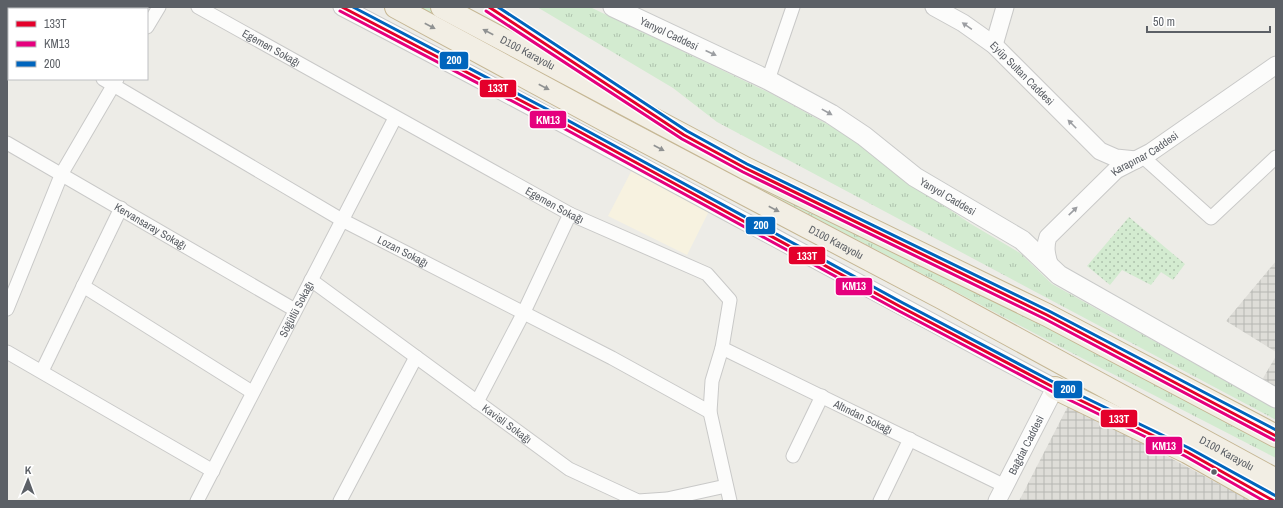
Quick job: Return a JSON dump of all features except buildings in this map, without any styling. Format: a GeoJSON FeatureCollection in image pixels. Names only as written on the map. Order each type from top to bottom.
{"type":"FeatureCollection","features":[{"type":"Feature","properties":{"kind":"highway","name":"D100 Karayolu"},"geometry":{"type":"LineString","coordinates":[[396,7],[612,124],[936,294],[1276,480]]}},
{"type":"Feature","properties":{"kind":"highway","name":"D100 Karayolu"},"geometry":{"type":"LineString","coordinates":[[442,7],[745,168],[1047,315],[1276,436]]}},
{"type":"Feature","properties":{"kind":"highway"},"geometry":{"type":"LineString","coordinates":[[1055,388],[1187,452],[1274,501]]}},
{"type":"Feature","properties":{"kind":"main road","name":"Yanyol Caddesi"},"geometry":{"type":"LineString","coordinates":[[613,7],[768,80],[849,126],[915,177],[1008,230],[1036,252],[1058,276],[1276,398]]}},
{"type":"Feature","properties":{"kind":"street"},"geometry":{"type":"LineString","coordinates":[[148,25],[159,7]]}},
{"type":"Feature","properties":{"kind":"street","name":"Egemen Sokağı"},"geometry":{"type":"LineString","coordinates":[[198,7],[395,118],[570,214],[708,274],[730,300],[722,348],[712,381],[710,412],[730,501]]}},
{"type":"Feature","properties":{"kind":"street"},"geometry":{"type":"LineString","coordinates":[[342,7],[556,119],[711,204],[1055,388]]}},
{"type":"Feature","properties":{"kind":"street"},"geometry":{"type":"LineString","coordinates":[[768,80],[793,7]]}},
{"type":"Feature","properties":{"kind":"street","name":"Eyüp Sultan Caddesi"},"geometry":{"type":"LineString","coordinates":[[934,7],[963,23],[994,45],[1100,152]]}},
{"type":"Feature","properties":{"kind":"street"},"geometry":{"type":"LineString","coordinates":[[994,45],[1005,7]]}},
{"type":"Feature","properties":{"kind":"street","name":"Karapınar Caddesi"},"geometry":{"type":"LineString","coordinates":[[1050,267],[1046,244],[1054,230],[1121,166],[1139,159],[1276,65]]}},
{"type":"Feature","properties":{"kind":"street"},"geometry":{"type":"LineString","coordinates":[[7,309],[62,173],[111,81]]}},
{"type":"Feature","properties":{"kind":"street","name":"Lozan Sokağı"},"geometry":{"type":"LineString","coordinates":[[111,81],[342,220],[523,314],[612,358],[710,412]]}},
{"type":"Feature","properties":{"kind":"street","name":"Söğütlü Sokağı"},"geometry":{"type":"LineString","coordinates":[[197,501],[395,118]]}},
{"type":"Feature","properties":{"kind":"street","name":"Kervansaray Sokağı"},"geometry":{"type":"LineString","coordinates":[[7,143],[62,173],[295,310]]}},
{"type":"Feature","properties":{"kind":"street"},"geometry":{"type":"LineString","coordinates":[[1100,152],[1116,158],[1139,159],[1211,218],[1276,157]]}},
{"type":"Feature","properties":{"kind":"street"},"geometry":{"type":"LineString","coordinates":[[1096,189],[1103,166],[1100,152]]}},
{"type":"Feature","properties":{"kind":"street"},"geometry":{"type":"LineString","coordinates":[[42,372],[121,208]]}},
{"type":"Feature","properties":{"kind":"street"},"geometry":{"type":"LineString","coordinates":[[477,402],[523,314],[570,214]]}},
{"type":"Feature","properties":{"kind":"street"},"geometry":{"type":"LineString","coordinates":[[1008,230],[1019,234],[1036,236],[1045,235],[1054,230]]}},
{"type":"Feature","properties":{"kind":"street","name":"Kavisli Sokağı"},"geometry":{"type":"LineString","coordinates":[[310,280],[569,470],[638,501],[666,499],[726,486]]}},
{"type":"Feature","properties":{"kind":"street"},"geometry":{"type":"LineString","coordinates":[[83,286],[252,392]]}},
{"type":"Feature","properties":{"kind":"street","name":"Altından Sokağı"},"geometry":{"type":"LineString","coordinates":[[722,348],[1005,486]]}},
{"type":"Feature","properties":{"kind":"street"},"geometry":{"type":"LineString","coordinates":[[7,352],[213,471]]}},
{"type":"Feature","properties":{"kind":"street"},"geometry":{"type":"LineString","coordinates":[[340,501],[416,357]]}},
{"type":"Feature","properties":{"kind":"street","name":"Bağdat Caddesi"},"geometry":{"type":"LineString","coordinates":[[997,501],[1055,388]]}},
{"type":"Feature","properties":{"kind":"street"},"geometry":{"type":"LineString","coordinates":[[793,456],[822,396]]}},
{"type":"Feature","properties":{"kind":"street"},"geometry":{"type":"LineString","coordinates":[[884,500],[910,439]]}},
{"type":"Feature","properties":{"kind":"shaded area"},"geometry":{"type":"Polygon","coordinates":[[[634,166],[711,207],[687,255],[608,216],[634,166]]]}},
{"type":"Feature","properties":{"kind":"shaded area"},"geometry":{"type":"Polygon","coordinates":[[[1276,261],[1276,352],[1226,321],[1276,261]]]}},
{"type":"Feature","properties":{"kind":"shaded area"},"geometry":{"type":"Polygon","coordinates":[[[1276,356],[1276,387],[1262,380],[1276,356]]]}},
{"type":"Feature","properties":{"kind":"shaded area"},"geometry":{"type":"Polygon","coordinates":[[[1069,404],[1251,501],[1019,501],[1069,404]]]}},
{"type":"Feature","properties":{"kind":"green space"},"geometry":{"type":"Polygon","coordinates":[[[416,7],[441,7],[1276,446],[1276,458],[1074,354],[416,7]]]}},
{"type":"Feature","properties":{"kind":"green space"},"geometry":{"type":"Polygon","coordinates":[[[537,7],[590,7],[770,93],[860,142],[910,183],[971,224],[1020,253],[1052,284],[1276,409],[1276,420],[717,122],[673,88],[537,7]]]}},
{"type":"Feature","properties":{"kind":"green space"},"geometry":{"type":"Polygon","coordinates":[[[1129,217],[1185,264],[1173,280],[1161,272],[1151,285],[1122,270],[1110,285],[1087,266],[1129,217]]]}},
{"type":"Feature","properties":{"kind":"transit line","name":"133T"},"geometry":{"type":"LineString","coordinates":[[342,7],[556,119],[901,307],[1055,388],[1187,452],[1274,501]]}},
{"type":"Feature","properties":{"kind":"transit line","name":"200"},"geometry":{"type":"LineString","coordinates":[[353,7],[558,115],[903,303],[1057,384],[1189,448],[1276,496]]}},
{"type":"Feature","properties":{"kind":"transit line","name":"133T"},"geometry":{"type":"LineString","coordinates":[[489,7],[684,135],[745,168],[1047,315],[1276,436]]}},
{"type":"Feature","properties":{"kind":"transit line","name":"200"},"geometry":{"type":"LineString","coordinates":[[498,7],[687,131],[747,164],[1049,311],[1276,430]]}},
{"type":"Feature","properties":{"kind":"transit line","name":"KM13"},"geometry":{"type":"LineString","coordinates":[[340,11],[554,123],[899,311],[1053,392],[1185,456],[1264,501]]}},
{"type":"Feature","properties":{"kind":"transit line","name":"KM13"},"geometry":{"type":"LineString","coordinates":[[486,11],[682,139],[743,172],[1045,319],[1274,440]]}}]}
